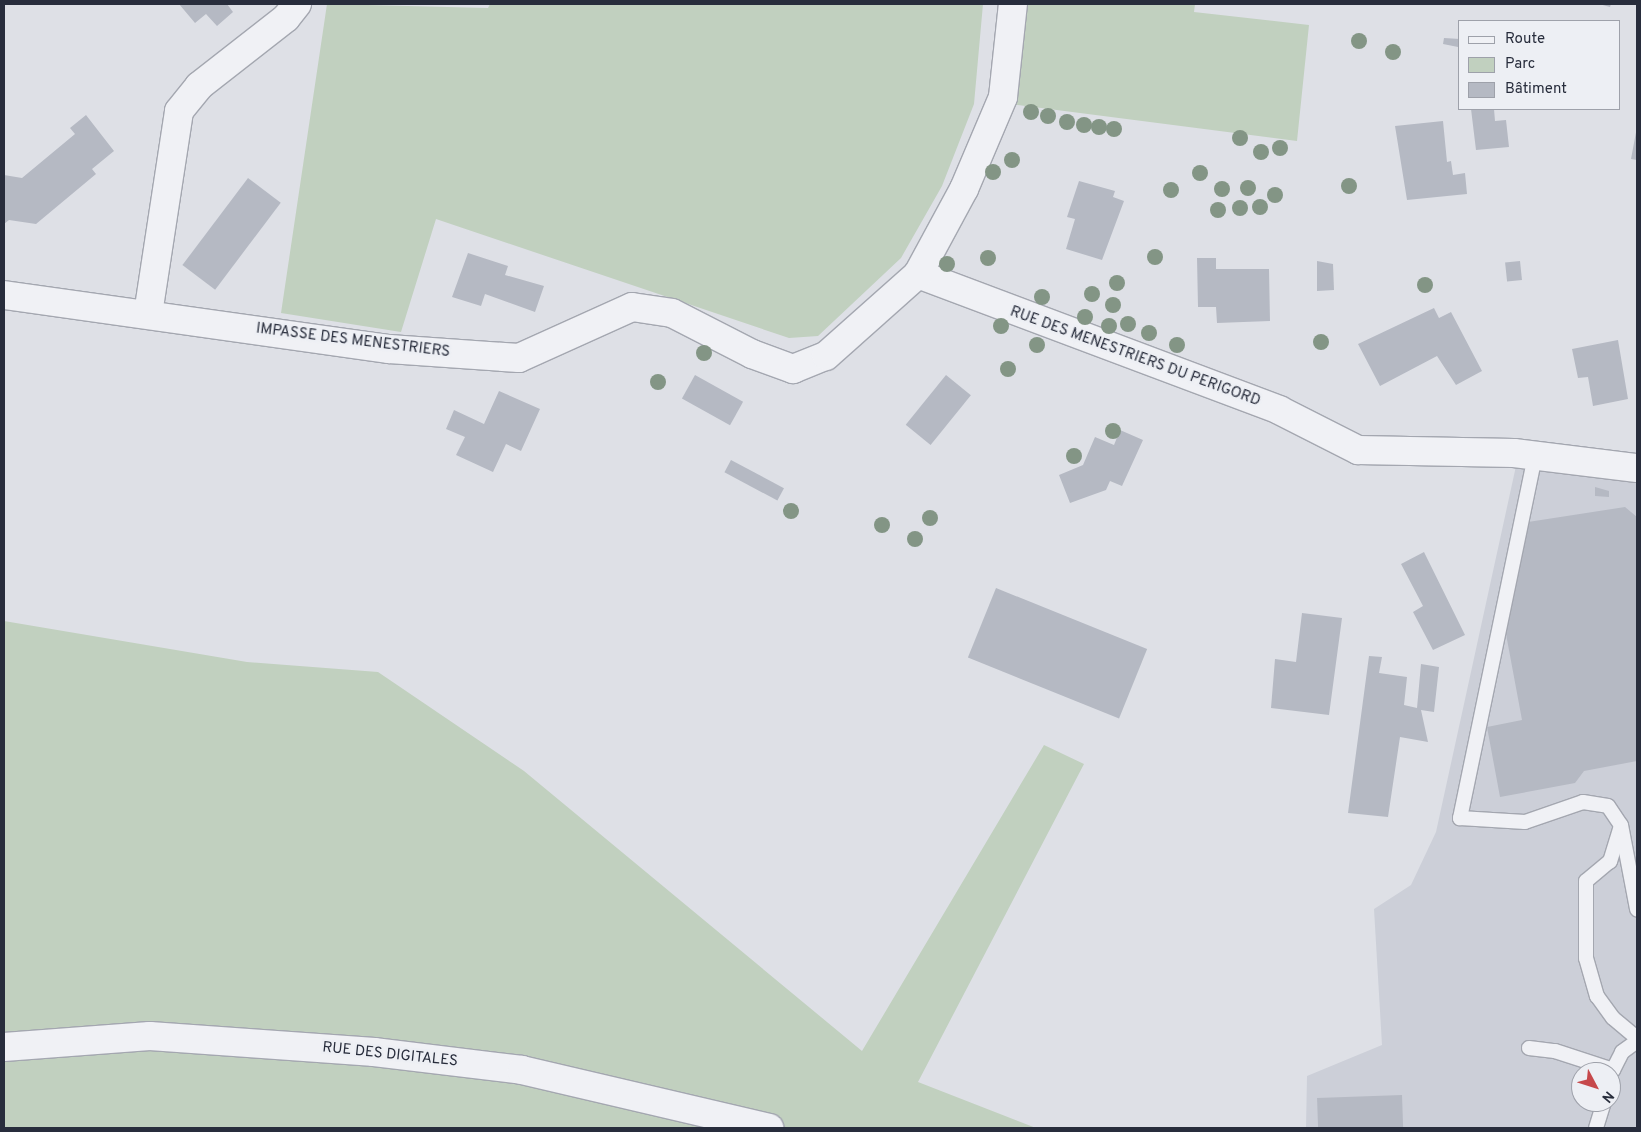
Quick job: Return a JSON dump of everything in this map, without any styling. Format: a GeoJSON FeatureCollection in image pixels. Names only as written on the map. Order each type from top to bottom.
{"type":"FeatureCollection","features":[{"type":"Feature","properties":{"kind":"street"},"geometry":{"type":"LineString","coordinates":[[148,314],[179,110],[199,86],[286,18],[297,4]]}},
{"type":"Feature","properties":{"kind":"street"},"geometry":{"type":"LineString","coordinates":[[918,274],[964,189],[1003,97],[1013,4]]}},
{"type":"Feature","properties":{"kind":"street","name":"IMPASSE DES MENESTRIERS"},"geometry":{"type":"LineString","coordinates":[[4,295],[389,348],[519,358],[632,307],[672,313],[752,354],[793,369],[826,356],[918,274]]}},
{"type":"Feature","properties":{"kind":"street","name":"RUE DES MENESTRIERS DU PERIGORD"},"geometry":{"type":"LineString","coordinates":[[918,274],[1279,410],[1358,450],[1524,455],[1637,468]]}},
{"type":"Feature","properties":{"kind":"street","name":"RUE DES DIGITALES"},"geometry":{"type":"LineString","coordinates":[[4,1047],[150,1036],[374,1052],[522,1070],[769,1128]]}},
{"type":"Feature","properties":{"kind":"lane"},"geometry":{"type":"LineString","coordinates":[[1524,455],[1460,818],[1525,822],[1583,802],[1608,806],[1621,826],[1637,909]]}},
{"type":"Feature","properties":{"kind":"lane"},"geometry":{"type":"LineString","coordinates":[[1617,1062],[1622,1052],[1637,1040],[1613,1018],[1597,996],[1586,958],[1586,882],[1610,861],[1621,826]]}},
{"type":"Feature","properties":{"kind":"lane"},"geometry":{"type":"LineString","coordinates":[[1529,1048],[1554,1051],[1583,1062]]}},
{"type":"Feature","properties":{"kind":"lane"},"geometry":{"type":"LineString","coordinates":[[1596,1128],[1601,1112]]}},
{"type":"Feature","properties":{"kind":"shaded area"},"geometry":{"type":"Polygon","coordinates":[[[1637,460],[1637,1128],[1306,1128],[1307,1076],[1382,1045],[1374,909],[1411,885],[1436,832],[1516,466],[1637,460]]]}},
{"type":"Feature","properties":{"kind":"green space"},"geometry":{"type":"Polygon","coordinates":[[[327,4],[488,8],[490,4],[983,4],[974,104],[942,186],[901,258],[818,336],[789,338],[436,219],[401,332],[281,313],[327,4]]]}},
{"type":"Feature","properties":{"kind":"green space"},"geometry":{"type":"Polygon","coordinates":[[[1028,4],[1195,4],[1194,12],[1309,25],[1297,141],[1010,104],[1028,4]]]}},
{"type":"Feature","properties":{"kind":"green space"},"geometry":{"type":"Polygon","coordinates":[[[4,621],[247,662],[378,672],[524,771],[862,1051],[1044,745],[1084,764],[918,1082],[1036,1128],[4,1128],[4,621]]]}},
{"type":"Feature","properties":{"kind":"building"},"geometry":{"type":"Polygon","coordinates":[[[179,4],[227,4],[233,12],[217,26],[206,14],[195,23],[179,4]]]}},
{"type":"Feature","properties":{"kind":"building"},"geometry":{"type":"Polygon","coordinates":[[[1599,4],[1611,4],[1610,7],[1599,4]]]}},
{"type":"Feature","properties":{"kind":"building"},"geometry":{"type":"Polygon","coordinates":[[[1444,38],[1458,39],[1458,47],[1443,44],[1444,38]]]}},
{"type":"Feature","properties":{"kind":"building"},"geometry":{"type":"Polygon","coordinates":[[[1471,110],[1494,110],[1495,121],[1506,120],[1509,147],[1476,150],[1471,110]]]}},
{"type":"Feature","properties":{"kind":"building"},"geometry":{"type":"Polygon","coordinates":[[[86,115],[114,151],[92,169],[96,174],[36,224],[9,220],[4,224],[4,175],[22,178],[75,134],[70,128],[86,115]]]}},
{"type":"Feature","properties":{"kind":"building"},"geometry":{"type":"Polygon","coordinates":[[[1443,121],[1447,162],[1451,161],[1453,175],[1465,173],[1467,194],[1407,200],[1395,126],[1443,121]]]}},
{"type":"Feature","properties":{"kind":"building"},"geometry":{"type":"Polygon","coordinates":[[[1637,127],[1637,160],[1631,159],[1637,127]]]}},
{"type":"Feature","properties":{"kind":"building"},"geometry":{"type":"Polygon","coordinates":[[[248,178],[281,203],[215,290],[182,265],[248,178]]]}},
{"type":"Feature","properties":{"kind":"building"},"geometry":{"type":"Polygon","coordinates":[[[1079,181],[1115,191],[1113,197],[1124,201],[1102,260],[1066,249],[1075,219],[1067,217],[1079,181]]]}},
{"type":"Feature","properties":{"kind":"building"},"geometry":{"type":"Polygon","coordinates":[[[468,253],[508,266],[505,275],[544,286],[535,312],[485,294],[481,306],[452,297],[468,253]]]}},
{"type":"Feature","properties":{"kind":"building"},"geometry":{"type":"Polygon","coordinates":[[[1197,258],[1216,258],[1216,269],[1269,269],[1270,321],[1217,323],[1216,307],[1198,307],[1197,258]]]}},
{"type":"Feature","properties":{"kind":"building"},"geometry":{"type":"Polygon","coordinates":[[[1317,261],[1333,264],[1334,290],[1317,291],[1317,261]]]}},
{"type":"Feature","properties":{"kind":"building"},"geometry":{"type":"Polygon","coordinates":[[[1520,261],[1522,280],[1507,281],[1505,263],[1520,261]]]}},
{"type":"Feature","properties":{"kind":"building"},"geometry":{"type":"Polygon","coordinates":[[[1434,308],[1439,318],[1451,312],[1482,371],[1456,385],[1437,356],[1380,386],[1358,344],[1434,308]]]}},
{"type":"Feature","properties":{"kind":"building"},"geometry":{"type":"Polygon","coordinates":[[[1618,340],[1628,399],[1593,406],[1588,377],[1578,378],[1572,349],[1618,340]]]}},
{"type":"Feature","properties":{"kind":"building"},"geometry":{"type":"Polygon","coordinates":[[[695,375],[743,402],[730,425],[682,399],[695,375]]]}},
{"type":"Feature","properties":{"kind":"building"},"geometry":{"type":"Polygon","coordinates":[[[946,375],[971,395],[931,445],[906,425],[946,375]]]}},
{"type":"Feature","properties":{"kind":"building"},"geometry":{"type":"Polygon","coordinates":[[[499,391],[540,409],[521,451],[506,444],[493,472],[456,455],[465,437],[446,429],[454,410],[484,424],[499,391]]]}},
{"type":"Feature","properties":{"kind":"building"},"geometry":{"type":"Polygon","coordinates":[[[1120,430],[1143,440],[1122,486],[1110,481],[1106,490],[1070,503],[1059,475],[1083,465],[1095,437],[1114,445],[1120,430]]]}},
{"type":"Feature","properties":{"kind":"building"},"geometry":{"type":"Polygon","coordinates":[[[731,460],[784,488],[777,501],[724,472],[731,460]]]}},
{"type":"Feature","properties":{"kind":"building"},"geometry":{"type":"Polygon","coordinates":[[[1595,487],[1609,491],[1609,497],[1595,496],[1595,487]]]}},
{"type":"Feature","properties":{"kind":"building"},"geometry":{"type":"Polygon","coordinates":[[[1625,507],[1637,517],[1637,761],[1584,771],[1575,783],[1500,797],[1487,727],[1522,720],[1506,634],[1528,522],[1625,507]]]}},
{"type":"Feature","properties":{"kind":"building"},"geometry":{"type":"Polygon","coordinates":[[[1424,552],[1465,635],[1433,650],[1413,612],[1423,606],[1401,564],[1424,552]]]}},
{"type":"Feature","properties":{"kind":"building"},"geometry":{"type":"Polygon","coordinates":[[[996,588],[1147,649],[1119,719],[968,658],[996,588]]]}},
{"type":"Feature","properties":{"kind":"building"},"geometry":{"type":"Polygon","coordinates":[[[1302,613],[1342,618],[1329,715],[1271,708],[1275,659],[1296,662],[1302,613]]]}},
{"type":"Feature","properties":{"kind":"building"},"geometry":{"type":"Polygon","coordinates":[[[1369,656],[1382,657],[1379,673],[1407,677],[1404,705],[1417,708],[1421,664],[1439,667],[1434,712],[1421,710],[1428,742],[1400,737],[1388,817],[1348,813],[1369,656]]]}},
{"type":"Feature","properties":{"kind":"building"},"geometry":{"type":"Polygon","coordinates":[[[1402,1095],[1403,1128],[1318,1128],[1317,1098],[1402,1095]]]}}]}
